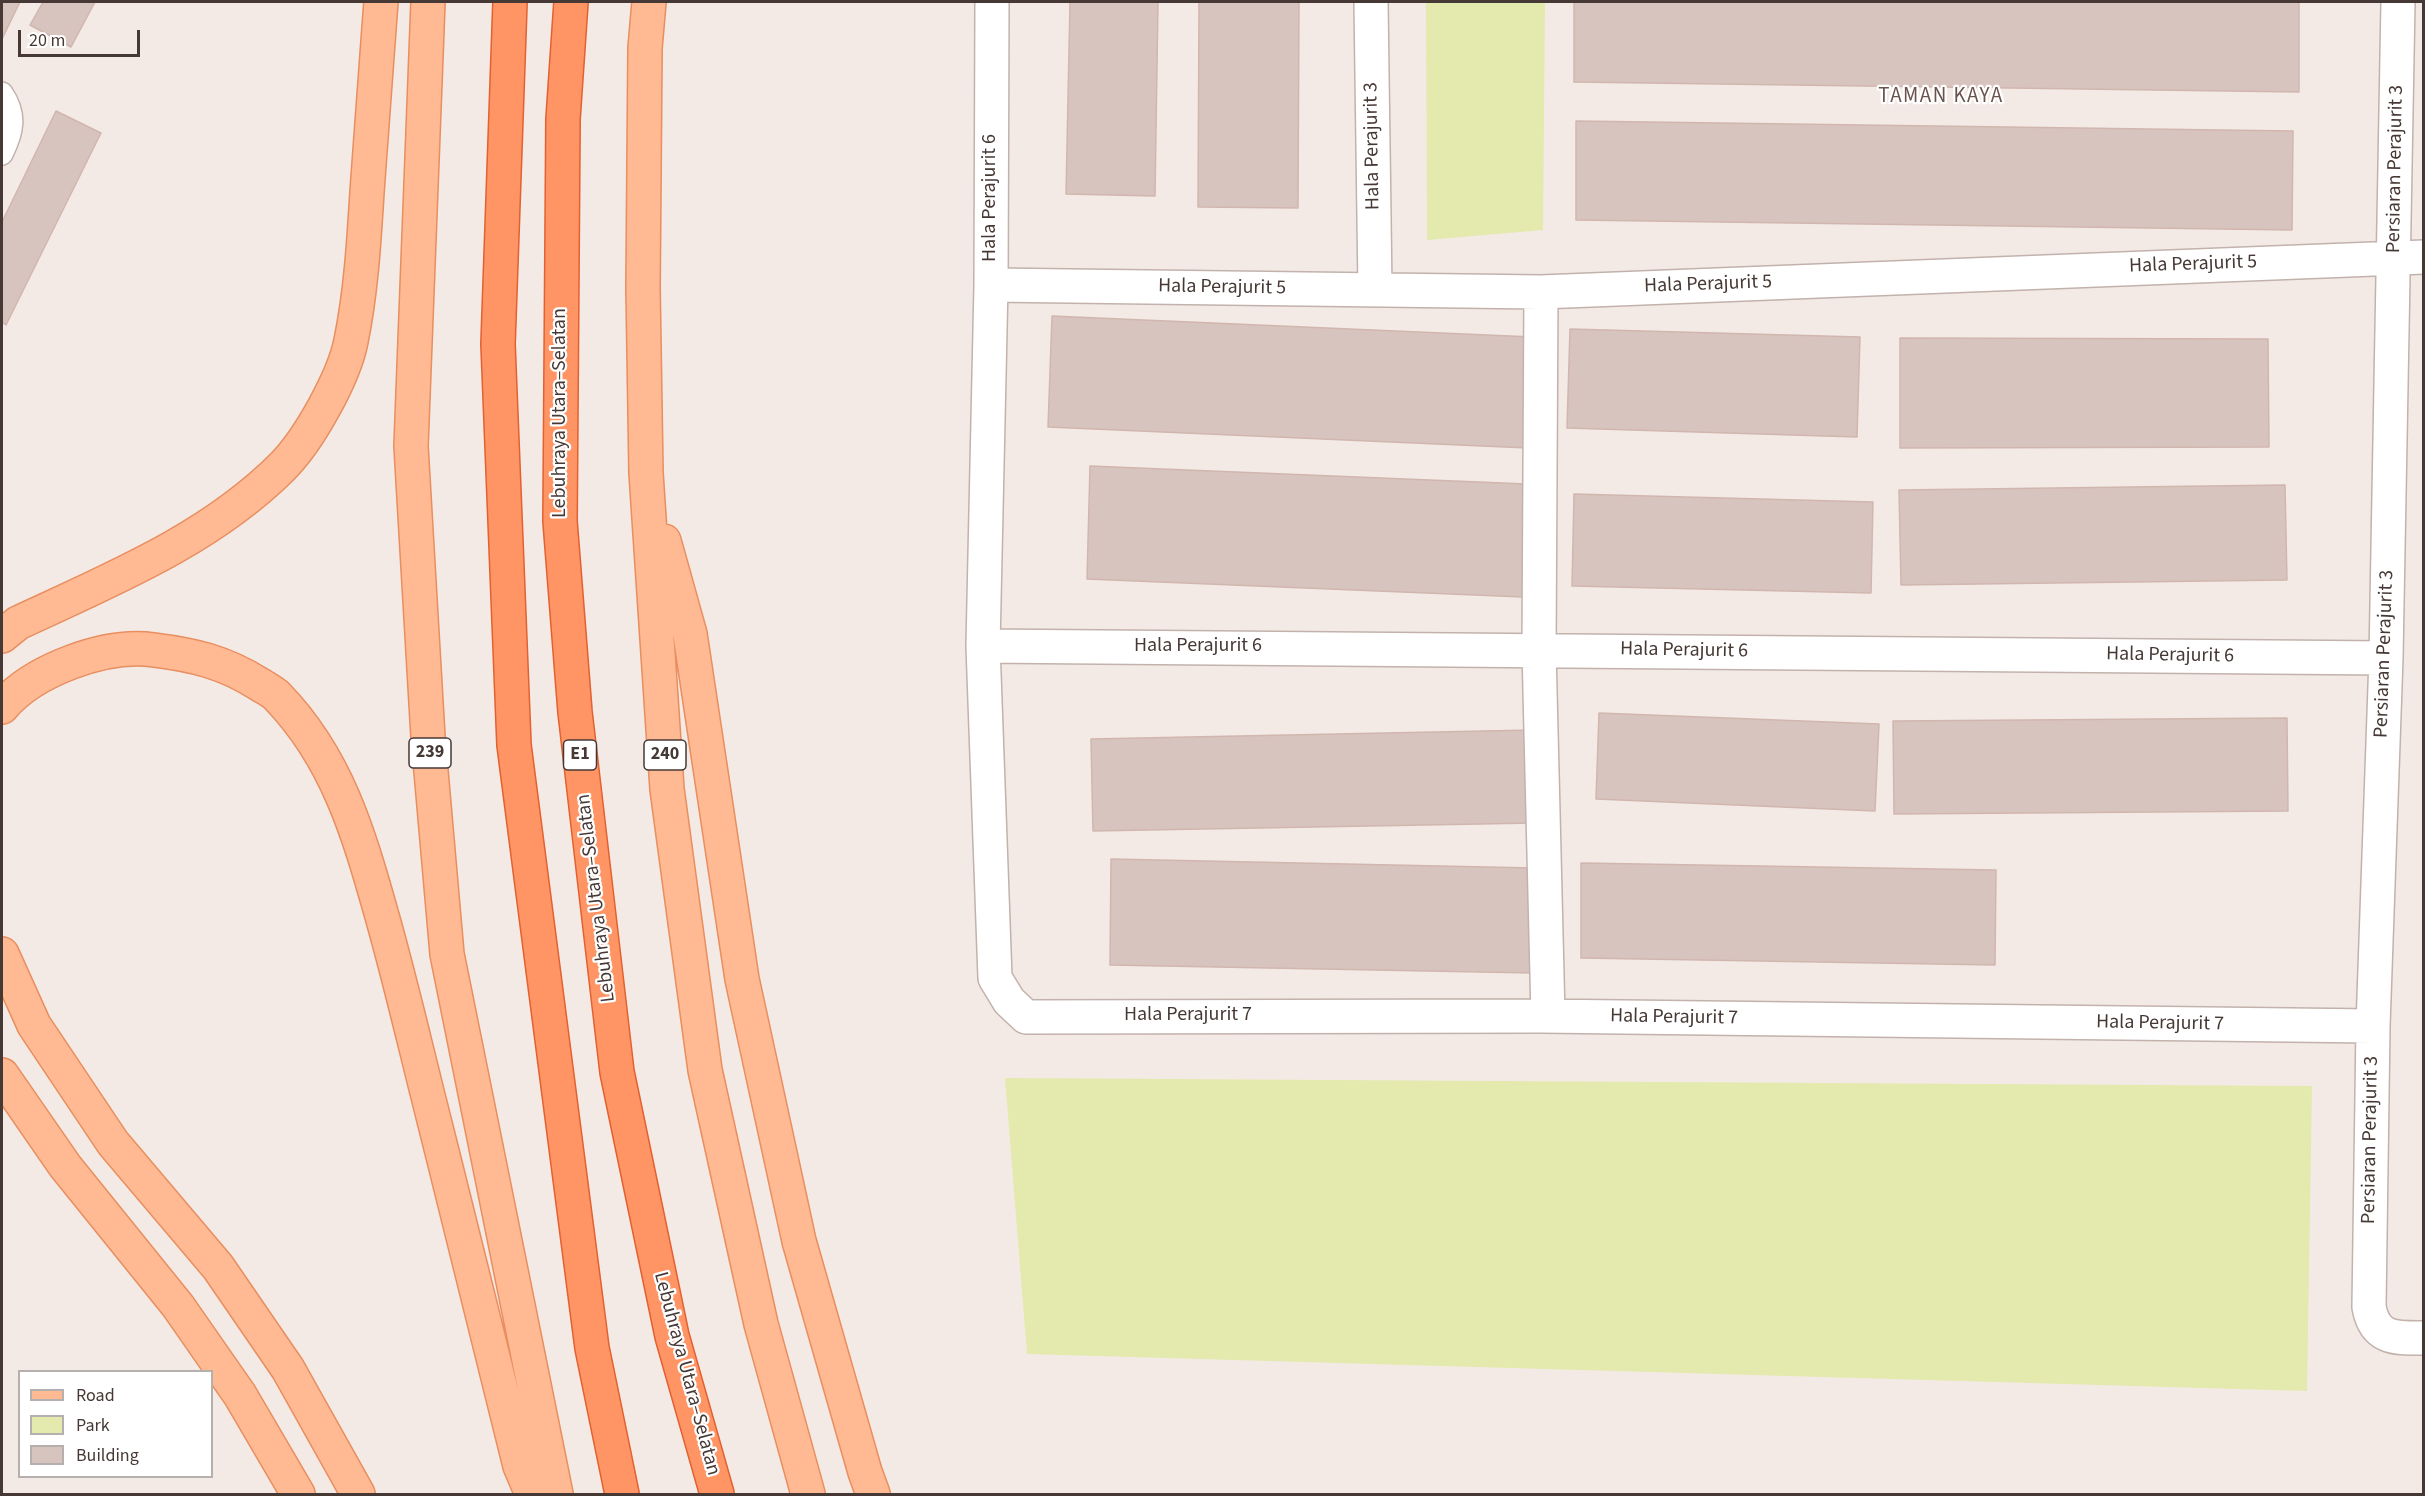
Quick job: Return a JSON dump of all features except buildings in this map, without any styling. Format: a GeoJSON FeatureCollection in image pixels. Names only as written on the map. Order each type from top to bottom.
{"type":"FeatureCollection","features":[{"type":"Feature","properties":{"kind":"highway"},"geometry":{"type":"LineString","coordinates":[[510,2],[498,344],[514,745],[592,1348],[622,1494]]}},
{"type":"Feature","properties":{"kind":"highway","name":"Lebuhraya Utara–Selatan"},"geometry":{"type":"LineString","coordinates":[[571,2],[563,119],[560,521],[575,712],[617,1072],[672,1336],[717,1494]]}},
{"type":"Feature","properties":{"kind":"main road"},"geometry":{"type":"LineString","coordinates":[[2,636],[18,623],[145,564],[236,507],[283,466],[310,429],[333,391],[351,342],[363,252],[381,2]]}},
{"type":"Feature","properties":{"kind":"main road","name":"239"},"geometry":{"type":"LineString","coordinates":[[428,2],[411,446],[430,760],[447,954],[556,1494]]}},
{"type":"Feature","properties":{"kind":"main road","name":"240"},"geometry":{"type":"LineString","coordinates":[[649,2],[645,48],[643,288],[646,472],[667,789],[705,1070],[760,1324],[807,1494]]}},
{"type":"Feature","properties":{"kind":"main road"},"geometry":{"type":"LineString","coordinates":[[646,472],[690,634],[742,979],[799,1241],[873,1494]]}},
{"type":"Feature","properties":{"kind":"main road"},"geometry":{"type":"LineString","coordinates":[[2,707],[11,695],[51,670],[93,655],[136,647],[195,656],[236,669],[276,694],[309,735],[345,796],[361,840],[392,953],[520,1466],[532,1494]]}},
{"type":"Feature","properties":{"kind":"main road"},"geometry":{"type":"LineString","coordinates":[[2,954],[34,1025],[112,1143],[218,1268],[288,1369],[358,1494]]}},
{"type":"Feature","properties":{"kind":"main road"},"geometry":{"type":"LineString","coordinates":[[2,1075],[64,1166],[178,1306],[240,1395],[298,1494]]}},
{"type":"Feature","properties":{"kind":"street","name":"Hala Perajurit 6"},"geometry":{"type":"LineString","coordinates":[[992,2],[991,285],[983,646],[995,978]]}},
{"type":"Feature","properties":{"kind":"street","name":"Hala Perajurit 3"},"geometry":{"type":"LineString","coordinates":[[1371,2],[1375,290]]}},
{"type":"Feature","properties":{"kind":"street","name":"Persiaran Perajurit 3"},"geometry":{"type":"LineString","coordinates":[[2398,2],[2409,257],[2386,658],[2373,1026],[2369,1307],[2371,1318],[2377,1328],[2387,1335],[2424,1338]]}},
{"type":"Feature","properties":{"kind":"street","name":"Hala Perajurit 5"},"geometry":{"type":"LineString","coordinates":[[991,285],[1541,292],[2409,257]]}},
{"type":"Feature","properties":{"kind":"street"},"geometry":{"type":"LineString","coordinates":[[1541,292],[1539,650],[1548,1016]]}},
{"type":"Feature","properties":{"kind":"street","name":"Hala Perajurit 6"},"geometry":{"type":"LineString","coordinates":[[983,646],[2386,658]]}},
{"type":"Feature","properties":{"kind":"street","name":"Hala Perajurit 7"},"geometry":{"type":"LineString","coordinates":[[995,978],[1009,1001],[1026,1017],[1548,1016],[2373,1026]]}},
{"type":"Feature","properties":{"kind":"lane"},"geometry":{"type":"LineString","coordinates":[[2,93],[11,109],[13,125],[2,154]]}},
{"type":"Feature","properties":{"kind":"green space"},"geometry":{"type":"Polygon","coordinates":[[[1426,2],[1545,2],[1543,230],[1427,240],[1426,2]]]}},
{"type":"Feature","properties":{"kind":"green space"},"geometry":{"type":"Polygon","coordinates":[[[1005,1078],[2312,1086],[2307,1391],[1027,1354],[1005,1078]]]}},
{"type":"Feature","properties":{"kind":"district","name":"TAMAN KAYA"},"geometry":{"type":"Point","coordinates":[1941,97]}}]}
